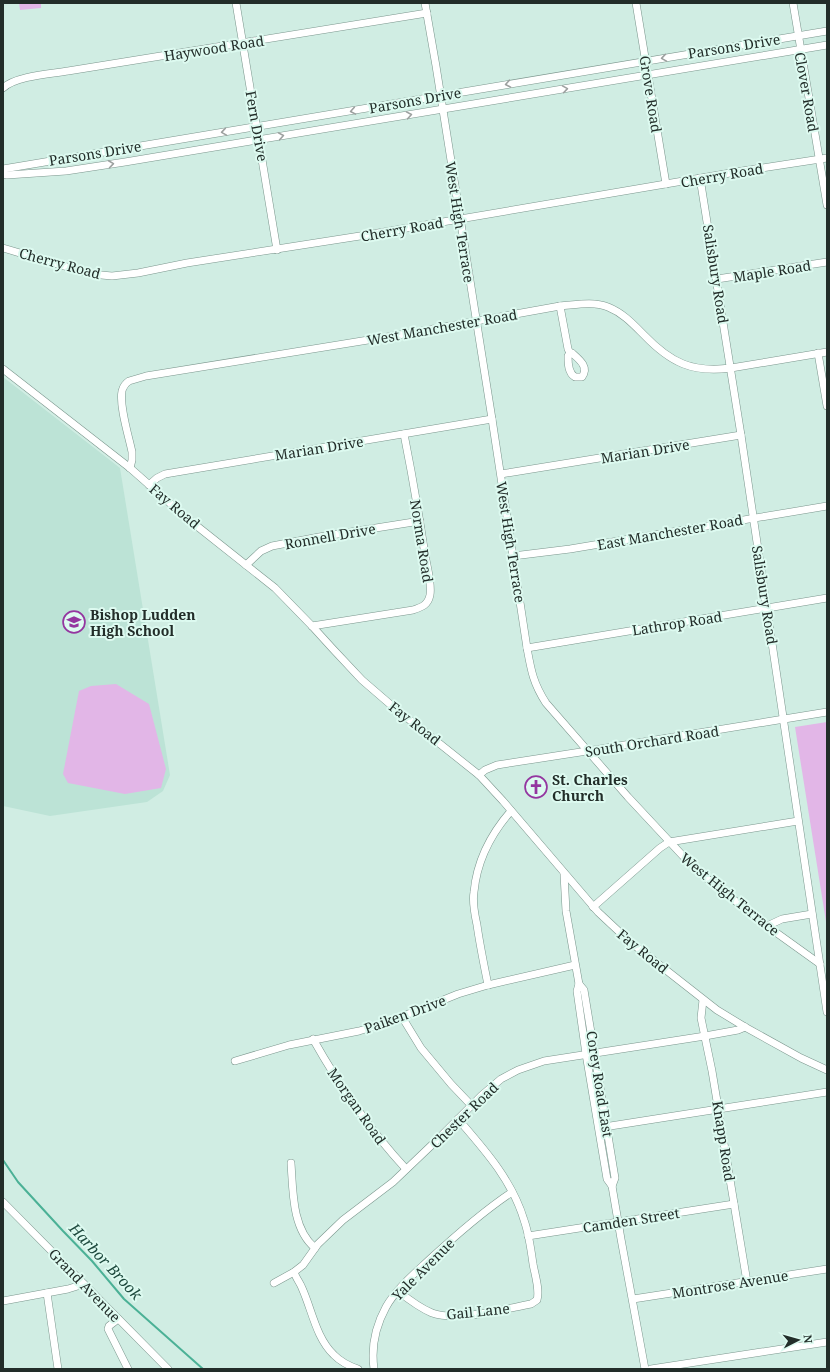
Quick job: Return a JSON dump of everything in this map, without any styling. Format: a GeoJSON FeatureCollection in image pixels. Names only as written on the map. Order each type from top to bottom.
{"type":"FeatureCollection","features":[{"type":"Feature","properties":{"kind":"street","name":"Fern Drive"},"geometry":{"type":"LineString","coordinates":[[236,3],[277,250]]}},
{"type":"Feature","properties":{"kind":"street","name":"West High Terrace"},"geometry":{"type":"LineString","coordinates":[[425,3],[501,474],[527,648],[537,690],[546,703],[669,842],[705,877],[767,926],[820,964]]}},
{"type":"Feature","properties":{"kind":"street","name":"Grove Road"},"geometry":{"type":"LineString","coordinates":[[636,3],[666,184]]}},
{"type":"Feature","properties":{"kind":"street","name":"Clover Road"},"geometry":{"type":"LineString","coordinates":[[793,3],[827,205]]}},
{"type":"Feature","properties":{"kind":"street","name":"Haywood Road"},"geometry":{"type":"LineString","coordinates":[[3,88],[16,80],[427,14]]}},
{"type":"Feature","properties":{"kind":"street","name":"Parsons Drive"},"geometry":{"type":"LineString","coordinates":[[3,169],[827,31]]}},
{"type":"Feature","properties":{"kind":"street","name":"Parsons Drive"},"geometry":{"type":"LineString","coordinates":[[3,174],[7,175],[59,171],[90,167],[827,45]]}},
{"type":"Feature","properties":{"kind":"street"},"geometry":{"type":"LineString","coordinates":[[533,80],[536,94]]}},
{"type":"Feature","properties":{"kind":"street"},"geometry":{"type":"LineString","coordinates":[[87,154],[90,167]]}},
{"type":"Feature","properties":{"kind":"street","name":"Cherry Road"},"geometry":{"type":"LineString","coordinates":[[3,248],[90,274],[112,276],[277,250],[700,178],[827,158]]}},
{"type":"Feature","properties":{"kind":"street","name":"Salisbury Road"},"geometry":{"type":"LineString","coordinates":[[700,178],[731,368],[827,1012]]}},
{"type":"Feature","properties":{"kind":"street","name":"Maple Road"},"geometry":{"type":"LineString","coordinates":[[716,279],[827,262]]}},
{"type":"Feature","properties":{"kind":"street","name":"West Manchester Road"},"geometry":{"type":"LineString","coordinates":[[130,468],[132,452],[122,405],[122,390],[129,381],[146,376],[392,336],[560,306],[597,304],[608,307],[620,313],[632,322],[659,350],[672,359],[700,368],[717,370],[827,352]]}},
{"type":"Feature","properties":{"kind":"street"},"geometry":{"type":"LineString","coordinates":[[560,306],[570,353]]}},
{"type":"Feature","properties":{"kind":"street"},"geometry":{"type":"LineString","coordinates":[[818,353],[827,406]]}},
{"type":"Feature","properties":{"kind":"street","name":"Fay Road"},"geometry":{"type":"LineString","coordinates":[[3,369],[130,468],[188,519],[275,588],[362,680],[479,776],[593,907],[629,941],[703,1000],[745,1027],[807,1062],[827,1070]]}},
{"type":"Feature","properties":{"kind":"street","name":"Marian Drive"},"geometry":{"type":"LineString","coordinates":[[149,485],[156,478],[165,474],[492,419]]}},
{"type":"Feature","properties":{"kind":"street","name":"Norma Road"},"geometry":{"type":"LineString","coordinates":[[312,626],[413,610],[428,603],[430,594],[420,521],[404,434]]}},
{"type":"Feature","properties":{"kind":"street","name":"Marian Drive"},"geometry":{"type":"LineString","coordinates":[[501,474],[741,435]]}},
{"type":"Feature","properties":{"kind":"street","name":"East Manchester Road"},"geometry":{"type":"LineString","coordinates":[[513,556],[570,549],[827,506]]}},
{"type":"Feature","properties":{"kind":"street","name":"Ronnell Drive"},"geometry":{"type":"LineString","coordinates":[[246,565],[260,551],[272,546],[420,521]]}},
{"type":"Feature","properties":{"kind":"street","name":"Lathrop Road"},"geometry":{"type":"LineString","coordinates":[[527,648],[827,598]]}},
{"type":"Feature","properties":{"kind":"street","name":"South Orchard Road"},"geometry":{"type":"LineString","coordinates":[[479,776],[485,770],[497,765],[827,712]]}},
{"type":"Feature","properties":{"kind":"street"},"geometry":{"type":"LineString","coordinates":[[488,986],[474,907],[473,893],[477,871],[487,845],[498,826],[511,811]]}},
{"type":"Feature","properties":{"kind":"street"},"geometry":{"type":"LineString","coordinates":[[593,907],[660,848],[669,842],[798,821]]}},
{"type":"Feature","properties":{"kind":"street","name":"Corey Road East"},"geometry":{"type":"LineString","coordinates":[[564,874],[566,911],[579,984],[577,991],[586,1054],[607,1179],[612,1186],[633,1299],[644,1369]]}},
{"type":"Feature","properties":{"kind":"street"},"geometry":{"type":"LineString","coordinates":[[767,926],[782,919],[812,914]]}},
{"type":"Feature","properties":{"kind":"street","name":"Paiken Drive"},"geometry":{"type":"LineString","coordinates":[[235,1061],[282,1046],[359,1031],[402,1017],[458,994],[575,965]]}},
{"type":"Feature","properties":{"kind":"street","name":"Corey Road East"},"geometry":{"type":"LineString","coordinates":[[579,984],[584,990],[616,1178],[612,1186]]}},
{"type":"Feature","properties":{"kind":"street","name":"Knapp Road"},"geometry":{"type":"LineString","coordinates":[[703,1000],[701,1018],[747,1282]]}},
{"type":"Feature","properties":{"kind":"street"},"geometry":{"type":"LineString","coordinates":[[402,1017],[421,1048],[471,1105]]}},
{"type":"Feature","properties":{"kind":"street","name":"Chester Road"},"geometry":{"type":"LineString","coordinates":[[274,1283],[294,1272],[303,1265],[316,1248],[343,1220],[393,1182],[471,1105],[501,1079],[518,1070],[544,1060],[705,1036],[738,1030],[745,1027]]}},
{"type":"Feature","properties":{"kind":"street","name":"Morgan Road"},"geometry":{"type":"LineString","coordinates":[[313,1039],[328,1066],[359,1113],[390,1152],[406,1169]]}},
{"type":"Feature","properties":{"kind":"street"},"geometry":{"type":"LineString","coordinates":[[598,1128],[827,1092]]}},
{"type":"Feature","properties":{"kind":"street"},"geometry":{"type":"LineString","coordinates":[[458,1118],[491,1158],[512,1192],[524,1220],[528,1236]]}},
{"type":"Feature","properties":{"kind":"street"},"geometry":{"type":"LineString","coordinates":[[291,1163],[294,1205],[298,1219],[310,1244],[316,1248]]}},
{"type":"Feature","properties":{"kind":"street","name":"Yale Avenue"},"geometry":{"type":"LineString","coordinates":[[374,1369],[372,1349],[377,1327],[386,1306],[416,1271],[464,1227],[485,1210],[512,1192]]}},
{"type":"Feature","properties":{"kind":"street","name":"Grand Avenue"},"geometry":{"type":"LineString","coordinates":[[3,1202],[168,1369]]}},
{"type":"Feature","properties":{"kind":"street","name":"Camden Street"},"geometry":{"type":"LineString","coordinates":[[528,1236],[734,1204]]}},
{"type":"Feature","properties":{"kind":"street","name":"Gail Lane"},"geometry":{"type":"LineString","coordinates":[[398,1291],[406,1298],[430,1312],[446,1315],[459,1316],[483,1313],[531,1304],[538,1298],[528,1236]]}},
{"type":"Feature","properties":{"kind":"street","name":"Montrose Avenue"},"geometry":{"type":"LineString","coordinates":[[633,1299],[827,1269]]}},
{"type":"Feature","properties":{"kind":"street"},"geometry":{"type":"LineString","coordinates":[[294,1272],[303,1289],[309,1309],[324,1341],[333,1355],[347,1365],[358,1369]]}},
{"type":"Feature","properties":{"kind":"street"},"geometry":{"type":"LineString","coordinates":[[3,1301],[47,1293],[84,1284]]}},
{"type":"Feature","properties":{"kind":"street"},"geometry":{"type":"LineString","coordinates":[[47,1293],[58,1369]]}},
{"type":"Feature","properties":{"kind":"street"},"geometry":{"type":"LineString","coordinates":[[118,1319],[109,1326],[108,1329],[128,1369]]}},
{"type":"Feature","properties":{"kind":"street"},"geometry":{"type":"LineString","coordinates":[[651,1369],[827,1342]]}},
{"type":"Feature","properties":{"kind":"shaded area"},"geometry":{"type":"Polygon","coordinates":[[[19,3],[41,3],[41,8],[20,10],[19,3]]]}},
{"type":"Feature","properties":{"kind":"shaded area","name":"Bishop Ludden High School"},"geometry":{"type":"Polygon","coordinates":[[[3,377],[120,468],[170,775],[163,791],[147,802],[50,816],[3,806],[3,377]]]}},
{"type":"Feature","properties":{"kind":"shaded area"},"geometry":{"type":"Polygon","coordinates":[[[116,684],[149,704],[166,769],[161,788],[125,794],[68,783],[63,774],[79,691],[91,686],[116,684]]]}},
{"type":"Feature","properties":{"kind":"shaded area"},"geometry":{"type":"Polygon","coordinates":[[[827,722],[827,928],[795,727],[827,722]]]}},
{"type":"Feature","properties":{"kind":"waterway","name":"Harbor Brook"},"geometry":{"type":"LineString","coordinates":[[3,1160],[18,1182],[92,1261],[124,1299],[203,1369]]}},
{"type":"Feature","properties":{"kind":"place","name":"Bishop Ludden High School"},"geometry":{"type":"Point","coordinates":[74,622]}},
{"type":"Feature","properties":{"kind":"place","name":"St. Charles Church"},"geometry":{"type":"Point","coordinates":[536,787]}}]}
